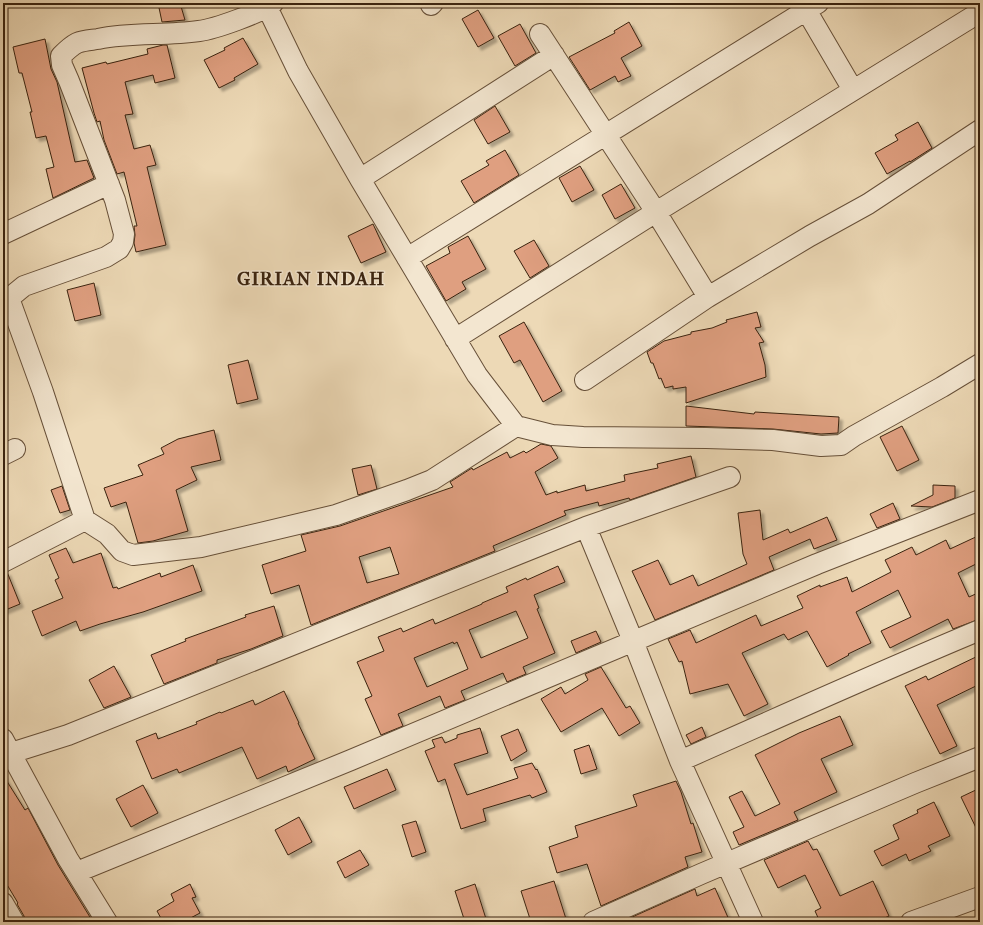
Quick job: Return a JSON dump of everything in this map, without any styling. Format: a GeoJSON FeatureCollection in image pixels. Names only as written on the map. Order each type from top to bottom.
{"type":"FeatureCollection","features":[{"type":"Feature","properties":{"kind":"street"},"geometry":{"type":"LineString","coordinates":[[516,426],[432,480],[336,514],[202,546],[133,555],[122,551],[107,534],[85,520],[43,392],[10,301],[13,295],[24,286],[106,257],[119,249],[123,242],[124,234],[115,200],[62,65],[60,56],[68,48],[78,42],[118,35],[200,31],[219,26],[270,5],[298,71],[360,179],[477,374],[516,426],[552,435],[583,437],[721,438],[773,440],[821,446],[841,445],[854,436],[980,364]]}},
{"type":"Feature","properties":{"kind":"street"},"geometry":{"type":"LineString","coordinates":[[407,258],[606,134],[808,5],[853,90]]}},
{"type":"Feature","properties":{"kind":"street"},"geometry":{"type":"LineString","coordinates":[[455,339],[656,212],[980,12]]}},
{"type":"Feature","properties":{"kind":"street"},"geometry":{"type":"LineString","coordinates":[[540,34],[656,212],[708,297]]}},
{"type":"Feature","properties":{"kind":"street"},"geometry":{"type":"LineString","coordinates":[[360,179],[554,55]]}},
{"type":"Feature","properties":{"kind":"street"},"geometry":{"type":"LineString","coordinates":[[585,380],[708,297],[810,236],[868,204],[980,130]]}},
{"type":"Feature","properties":{"kind":"street"},"geometry":{"type":"LineString","coordinates":[[3,234],[109,184]]}},
{"type":"Feature","properties":{"kind":"street"},"geometry":{"type":"LineString","coordinates":[[106,922],[76,872],[7,746],[68,735],[586,527],[730,476]]}},
{"type":"Feature","properties":{"kind":"street"},"geometry":{"type":"LineString","coordinates":[[76,872],[351,760],[817,564],[980,500]]}},
{"type":"Feature","properties":{"kind":"street"},"geometry":{"type":"LineString","coordinates":[[3,562],[85,520]]}},
{"type":"Feature","properties":{"kind":"street"},"geometry":{"type":"LineString","coordinates":[[586,527],[680,761],[753,922]]}},
{"type":"Feature","properties":{"kind":"street"},"geometry":{"type":"LineString","coordinates":[[680,761],[912,658],[980,630]]}},
{"type":"Feature","properties":{"kind":"street"},"geometry":{"type":"LineString","coordinates":[[593,922],[727,863],[980,757]]}},
{"type":"Feature","properties":{"kind":"street"},"geometry":{"type":"LineString","coordinates":[[911,922],[980,897]]}},
{"type":"Feature","properties":{"kind":"street"},"geometry":{"type":"LineString","coordinates":[[3,903],[14,922]]}},
{"type":"Feature","properties":{"kind":"building"},"geometry":{"type":"Polygon","coordinates":[[[158,3],[180,3],[185,20],[162,22],[158,3]]]}},
{"type":"Feature","properties":{"kind":"building"},"geometry":{"type":"Polygon","coordinates":[[[478,10],[494,38],[478,47],[462,19],[478,10]]]}},
{"type":"Feature","properties":{"kind":"building"},"geometry":{"type":"Polygon","coordinates":[[[629,22],[642,46],[621,58],[631,76],[618,82],[615,76],[590,90],[569,57],[615,33],[614,31],[629,22]]]}},
{"type":"Feature","properties":{"kind":"building"},"geometry":{"type":"Polygon","coordinates":[[[520,24],[536,53],[515,66],[498,36],[520,24]]]}},
{"type":"Feature","properties":{"kind":"building"},"geometry":{"type":"Polygon","coordinates":[[[243,38],[258,64],[234,78],[235,80],[219,88],[204,60],[225,50],[224,48],[243,38]]]}},
{"type":"Feature","properties":{"kind":"building"},"geometry":{"type":"Polygon","coordinates":[[[45,39],[51,69],[57,82],[75,162],[87,160],[94,178],[53,198],[46,169],[54,167],[46,136],[36,138],[30,112],[32,112],[22,73],[19,73],[13,47],[45,39]]]}},
{"type":"Feature","properties":{"kind":"building"},"geometry":{"type":"Polygon","coordinates":[[[167,45],[175,78],[155,83],[153,75],[125,82],[133,114],[125,115],[134,149],[150,145],[156,165],[147,167],[166,245],[136,252],[134,243],[134,226],[137,226],[124,172],[117,174],[104,140],[100,121],[97,122],[94,113],[82,68],[106,62],[107,64],[148,54],[147,49],[167,45]]]}},
{"type":"Feature","properties":{"kind":"building"},"geometry":{"type":"Polygon","coordinates":[[[495,106],[510,132],[488,144],[474,120],[495,106]]]}},
{"type":"Feature","properties":{"kind":"building"},"geometry":{"type":"Polygon","coordinates":[[[918,122],[932,148],[887,174],[875,153],[898,140],[895,135],[918,122]]]}},
{"type":"Feature","properties":{"kind":"building"},"geometry":{"type":"Polygon","coordinates":[[[505,150],[519,175],[474,203],[461,181],[489,165],[486,161],[505,150]]]}},
{"type":"Feature","properties":{"kind":"building"},"geometry":{"type":"Polygon","coordinates":[[[580,166],[594,190],[572,202],[559,178],[580,166]]]}},
{"type":"Feature","properties":{"kind":"building"},"geometry":{"type":"Polygon","coordinates":[[[621,184],[635,208],[615,219],[602,195],[621,184]]]}},
{"type":"Feature","properties":{"kind":"building"},"geometry":{"type":"Polygon","coordinates":[[[373,224],[386,252],[361,263],[348,236],[373,224]]]}},
{"type":"Feature","properties":{"kind":"building"},"geometry":{"type":"Polygon","coordinates":[[[468,236],[486,269],[462,282],[466,289],[446,301],[426,266],[450,253],[448,247],[468,236]]]}},
{"type":"Feature","properties":{"kind":"building"},"geometry":{"type":"Polygon","coordinates":[[[534,240],[549,266],[530,278],[514,251],[534,240]]]}},
{"type":"Feature","properties":{"kind":"building"},"geometry":{"type":"Polygon","coordinates":[[[94,283],[101,315],[75,321],[67,290],[94,283]]]}},
{"type":"Feature","properties":{"kind":"building"},"geometry":{"type":"Polygon","coordinates":[[[757,312],[761,327],[755,328],[764,342],[759,343],[765,365],[766,377],[686,403],[686,387],[673,389],[673,386],[665,388],[661,378],[659,379],[653,363],[651,363],[647,352],[664,341],[691,334],[691,332],[712,328],[727,322],[726,320],[757,312]]]}},
{"type":"Feature","properties":{"kind":"building"},"geometry":{"type":"Polygon","coordinates":[[[524,322],[562,391],[543,402],[520,360],[514,363],[499,336],[524,322]]]}},
{"type":"Feature","properties":{"kind":"building"},"geometry":{"type":"Polygon","coordinates":[[[248,360],[258,399],[237,404],[228,365],[248,360]]]}},
{"type":"Feature","properties":{"kind":"building"},"geometry":{"type":"Polygon","coordinates":[[[686,406],[754,414],[755,412],[839,417],[838,433],[821,434],[773,429],[686,426],[686,406]]]}},
{"type":"Feature","properties":{"kind":"building"},"geometry":{"type":"Polygon","coordinates":[[[902,426],[919,460],[897,471],[880,437],[902,426]]]}},
{"type":"Feature","properties":{"kind":"building"},"geometry":{"type":"Polygon","coordinates":[[[214,430],[221,460],[191,467],[197,480],[176,490],[188,531],[153,541],[138,543],[126,502],[111,507],[104,488],[143,475],[138,465],[164,454],[161,448],[178,439],[214,430]]]}},
{"type":"Feature","properties":{"kind":"building"},"geometry":{"type":"Polygon","coordinates":[[[541,444],[551,446],[558,458],[535,472],[546,495],[585,485],[586,491],[625,481],[624,475],[658,468],[657,464],[691,456],[696,477],[630,500],[629,498],[599,506],[598,502],[564,511],[566,515],[493,546],[495,551],[311,625],[299,585],[271,594],[262,565],[306,551],[301,535],[340,526],[453,487],[450,482],[472,468],[473,470],[507,452],[510,458],[524,451],[526,453],[541,444]],[[390,547],[359,557],[367,583],[399,574],[390,547]]]}},
{"type":"Feature","properties":{"kind":"building"},"geometry":{"type":"Polygon","coordinates":[[[371,465],[377,489],[358,495],[352,469],[371,465]]]}},
{"type":"Feature","properties":{"kind":"building"},"geometry":{"type":"Polygon","coordinates":[[[933,485],[955,486],[955,498],[932,507],[911,506],[933,495],[933,485]]]}},
{"type":"Feature","properties":{"kind":"building"},"geometry":{"type":"Polygon","coordinates":[[[62,486],[70,510],[60,513],[51,490],[62,486]]]}},
{"type":"Feature","properties":{"kind":"building"},"geometry":{"type":"Polygon","coordinates":[[[893,503],[900,519],[877,528],[870,514],[893,503]]]}},
{"type":"Feature","properties":{"kind":"building"},"geometry":{"type":"Polygon","coordinates":[[[760,510],[763,540],[788,529],[790,533],[827,517],[837,540],[814,549],[810,539],[769,557],[774,570],[655,620],[632,571],[658,560],[670,585],[693,575],[698,586],[747,564],[743,554],[738,513],[760,510]]]}},
{"type":"Feature","properties":{"kind":"building"},"geometry":{"type":"Polygon","coordinates":[[[980,535],[980,562],[958,573],[969,597],[980,592],[980,619],[953,629],[948,619],[890,648],[881,631],[911,617],[898,590],[856,612],[871,643],[848,654],[849,655],[827,667],[807,631],[788,640],[784,634],[742,653],[768,704],[744,716],[728,684],[690,694],[682,661],[679,662],[668,639],[690,630],[696,643],[756,615],[761,626],[803,608],[797,596],[820,585],[820,587],[847,577],[852,592],[891,572],[885,560],[912,547],[916,555],[946,540],[950,549],[980,535]]]}},
{"type":"Feature","properties":{"kind":"building"},"geometry":{"type":"Polygon","coordinates":[[[66,548],[73,563],[101,553],[113,588],[117,587],[118,589],[160,573],[161,577],[193,565],[202,591],[143,612],[80,631],[76,621],[42,636],[32,611],[63,598],[55,580],[59,578],[49,555],[66,548]]]}},
{"type":"Feature","properties":{"kind":"building"},"geometry":{"type":"Polygon","coordinates":[[[558,566],[565,582],[534,595],[539,608],[537,609],[555,653],[523,667],[526,674],[507,682],[503,673],[461,691],[465,700],[445,708],[440,696],[398,714],[403,726],[381,735],[365,699],[372,696],[357,662],[384,651],[378,637],[401,628],[403,632],[433,619],[435,624],[508,592],[506,587],[526,578],[527,580],[558,566]],[[516,611],[469,630],[481,658],[528,638],[516,611]],[[453,642],[414,658],[427,687],[468,669],[457,642],[454,644],[453,642]]]}},
{"type":"Feature","properties":{"kind":"building"},"geometry":{"type":"Polygon","coordinates":[[[7,572],[20,604],[3,611],[3,573],[7,572]]]}},
{"type":"Feature","properties":{"kind":"building"},"geometry":{"type":"Polygon","coordinates":[[[274,606],[283,636],[251,649],[217,660],[217,663],[164,684],[151,655],[186,641],[185,639],[246,617],[245,615],[274,606]]]}},
{"type":"Feature","properties":{"kind":"building"},"geometry":{"type":"Polygon","coordinates":[[[596,631],[601,642],[576,653],[571,641],[596,631]]]}},
{"type":"Feature","properties":{"kind":"building"},"geometry":{"type":"Polygon","coordinates":[[[980,655],[980,684],[937,705],[957,746],[940,754],[905,686],[926,676],[928,680],[980,655]]]}},
{"type":"Feature","properties":{"kind":"building"},"geometry":{"type":"Polygon","coordinates":[[[114,666],[131,697],[104,708],[89,680],[114,666]]]}},
{"type":"Feature","properties":{"kind":"building"},"geometry":{"type":"Polygon","coordinates":[[[601,667],[626,708],[630,706],[640,723],[619,736],[602,708],[561,732],[541,699],[561,687],[565,694],[588,680],[585,674],[601,667]]]}},
{"type":"Feature","properties":{"kind":"building"},"geometry":{"type":"Polygon","coordinates":[[[284,691],[315,759],[288,772],[286,766],[257,779],[242,747],[179,773],[177,769],[152,779],[136,741],[156,733],[158,739],[197,724],[196,722],[220,712],[221,713],[253,700],[255,705],[284,691]]]}},
{"type":"Feature","properties":{"kind":"building"},"geometry":{"type":"Polygon","coordinates":[[[840,716],[853,745],[821,759],[837,792],[794,812],[798,820],[739,845],[733,832],[744,827],[729,797],[742,791],[755,816],[780,804],[755,755],[799,733],[840,716]]]}},
{"type":"Feature","properties":{"kind":"building"},"geometry":{"type":"Polygon","coordinates":[[[702,727],[706,737],[691,744],[686,735],[702,727]]]}},
{"type":"Feature","properties":{"kind":"building"},"geometry":{"type":"Polygon","coordinates":[[[480,728],[488,753],[454,764],[467,795],[518,778],[514,768],[532,763],[536,770],[537,769],[547,792],[532,798],[530,795],[483,809],[486,821],[461,829],[445,779],[438,782],[425,751],[435,747],[432,740],[442,737],[445,743],[457,738],[457,735],[480,728]]]}},
{"type":"Feature","properties":{"kind":"building"},"geometry":{"type":"Polygon","coordinates":[[[518,729],[527,751],[511,761],[501,736],[518,729]]]}},
{"type":"Feature","properties":{"kind":"building"},"geometry":{"type":"Polygon","coordinates":[[[589,745],[597,769],[581,774],[574,750],[589,745]]]}},
{"type":"Feature","properties":{"kind":"building"},"geometry":{"type":"Polygon","coordinates":[[[387,769],[396,790],[354,809],[344,787],[387,769]]]}},
{"type":"Feature","properties":{"kind":"building"},"geometry":{"type":"Polygon","coordinates":[[[3,775],[25,810],[28,808],[58,865],[93,922],[25,922],[24,916],[17,904],[18,903],[3,878],[3,775]]]}},
{"type":"Feature","properties":{"kind":"building"},"geometry":{"type":"Polygon","coordinates":[[[676,781],[691,824],[693,823],[702,852],[685,857],[688,867],[601,906],[587,864],[557,873],[549,847],[578,837],[575,826],[637,806],[633,795],[676,781]]]}},
{"type":"Feature","properties":{"kind":"building"},"geometry":{"type":"Polygon","coordinates":[[[143,785],[158,813],[131,827],[116,799],[143,785]]]}},
{"type":"Feature","properties":{"kind":"building"},"geometry":{"type":"Polygon","coordinates":[[[980,788],[980,836],[961,797],[980,788]]]}},
{"type":"Feature","properties":{"kind":"building"},"geometry":{"type":"Polygon","coordinates":[[[934,802],[950,836],[928,846],[931,851],[909,861],[906,854],[882,866],[874,851],[899,839],[893,825],[918,813],[917,810],[934,802]]]}},
{"type":"Feature","properties":{"kind":"building"},"geometry":{"type":"Polygon","coordinates":[[[299,817],[312,842],[288,855],[275,830],[299,817]]]}},
{"type":"Feature","properties":{"kind":"building"},"geometry":{"type":"Polygon","coordinates":[[[416,821],[426,852],[412,857],[402,825],[416,821]]]}},
{"type":"Feature","properties":{"kind":"building"},"geometry":{"type":"Polygon","coordinates":[[[808,841],[813,850],[817,849],[840,896],[873,881],[889,916],[876,922],[820,922],[815,911],[821,908],[805,875],[778,888],[764,860],[808,841]]]}},
{"type":"Feature","properties":{"kind":"building"},"geometry":{"type":"Polygon","coordinates":[[[360,850],[369,865],[345,878],[337,862],[360,850]]]}},
{"type":"Feature","properties":{"kind":"building"},"geometry":{"type":"Polygon","coordinates":[[[554,881],[567,922],[531,922],[521,891],[554,881]]]}},
{"type":"Feature","properties":{"kind":"building"},"geometry":{"type":"Polygon","coordinates":[[[190,884],[196,897],[192,898],[200,913],[183,922],[163,922],[157,911],[174,901],[171,894],[190,884]]]}},
{"type":"Feature","properties":{"kind":"building"},"geometry":{"type":"Polygon","coordinates":[[[475,884],[487,922],[465,922],[455,891],[475,884]]]}},
{"type":"Feature","properties":{"kind":"building"},"geometry":{"type":"Polygon","coordinates":[[[715,888],[730,922],[621,922],[695,889],[697,896],[715,888]]]}},
{"type":"Feature","properties":{"kind":"district","name":"GIRIAN INDAH"},"geometry":{"type":"Point","coordinates":[311,279]}}]}
